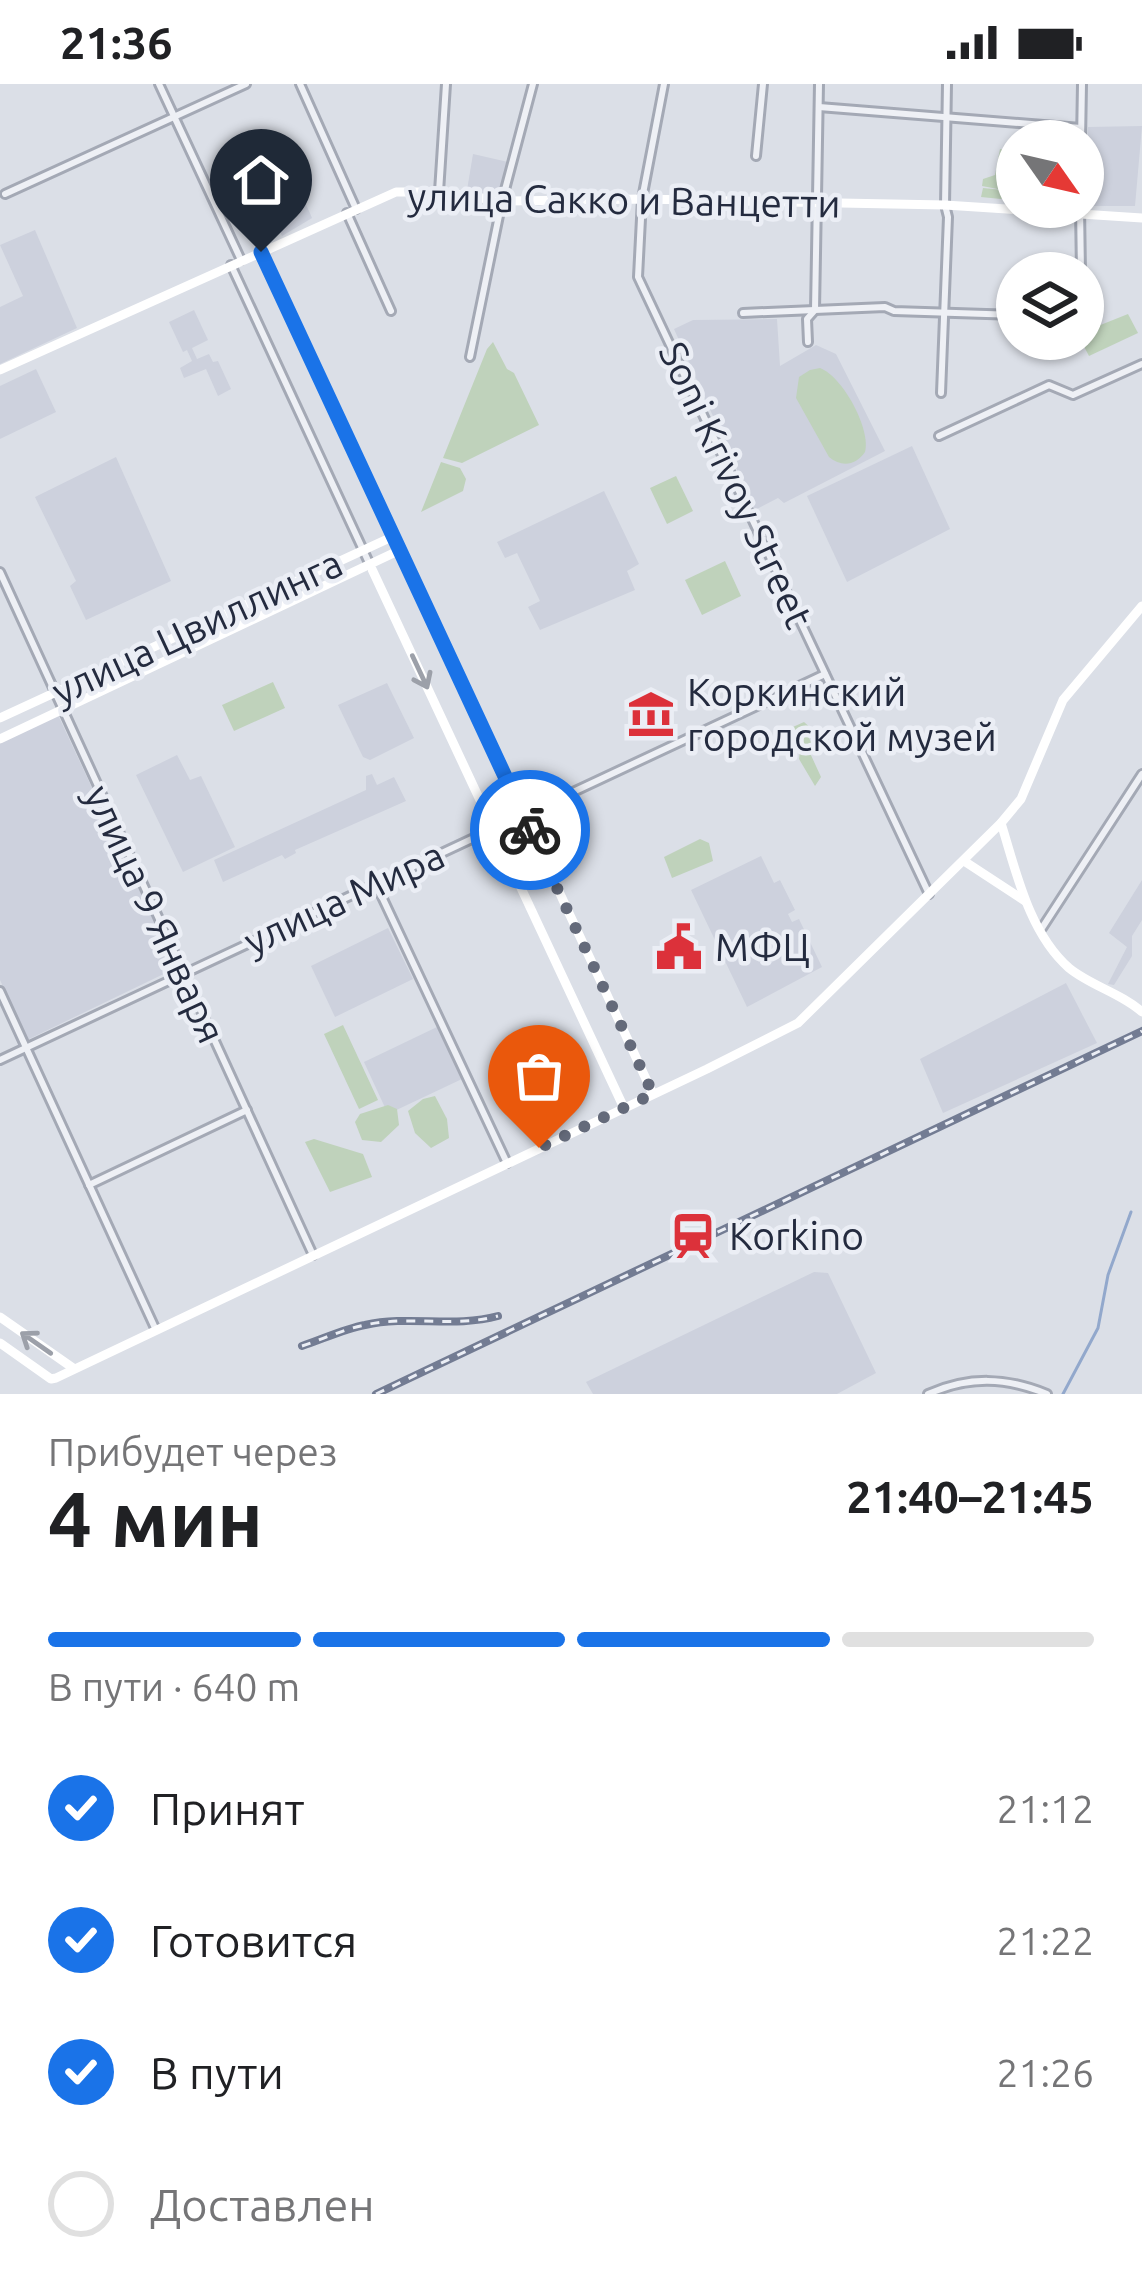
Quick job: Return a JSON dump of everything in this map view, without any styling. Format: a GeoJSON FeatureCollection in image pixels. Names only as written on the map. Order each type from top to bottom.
{"type":"FeatureCollection","features":[{"type":"Feature","properties":{"kind":"street"},"geometry":{"type":"LineString","coordinates":[[159,84],[370,566],[624,1108]]}},
{"type":"Feature","properties":{"kind":"street"},"geometry":{"type":"LineString","coordinates":[[5,194],[246,84]]}},
{"type":"Feature","properties":{"kind":"street"},"geometry":{"type":"LineString","coordinates":[[300,84],[392,311]]}},
{"type":"Feature","properties":{"kind":"street"},"geometry":{"type":"LineString","coordinates":[[439,192],[446,84]]}},
{"type":"Feature","properties":{"kind":"street"},"geometry":{"type":"LineString","coordinates":[[470,357],[502,201],[533,84]]}},
{"type":"Feature","properties":{"kind":"street","name":"Soni Krivoy Street"},"geometry":{"type":"LineString","coordinates":[[664,84],[642,199],[638,277],[929,894]]}},
{"type":"Feature","properties":{"kind":"street"},"geometry":{"type":"LineString","coordinates":[[756,156],[763,84]]}},
{"type":"Feature","properties":{"kind":"street"},"geometry":{"type":"LineString","coordinates":[[808,342],[807,319],[814,310],[819,84]]}},
{"type":"Feature","properties":{"kind":"street"},"geometry":{"type":"LineString","coordinates":[[941,393],[947,84]]}},
{"type":"Feature","properties":{"kind":"street"},"geometry":{"type":"LineString","coordinates":[[1082,84],[1082,120]]}},
{"type":"Feature","properties":{"kind":"street"},"geometry":{"type":"LineString","coordinates":[[819,107],[996,122]]}},
{"type":"Feature","properties":{"kind":"street","name":"улица Сакко и Ванцетти"},"geometry":{"type":"LineString","coordinates":[[0,370],[396,192],[439,192],[502,201],[642,199],[996,207]]}},
{"type":"Feature","properties":{"kind":"street","name":"улица Сакко и Ванцетти"},"geometry":{"type":"LineString","coordinates":[[1104,214],[1142,218]]}},
{"type":"Feature","properties":{"kind":"street"},"geometry":{"type":"LineString","coordinates":[[261,252],[653,1094]]}},
{"type":"Feature","properties":{"kind":"street"},"geometry":{"type":"LineString","coordinates":[[742,313],[885,307],[996,314]]}},
{"type":"Feature","properties":{"kind":"street"},"geometry":{"type":"LineString","coordinates":[[939,436],[1049,385],[1073,394],[1142,364]]}},
{"type":"Feature","properties":{"kind":"street","name":"улица Цвиллинга"},"geometry":{"type":"LineString","coordinates":[[0,718],[394,536]]}},
{"type":"Feature","properties":{"kind":"street","name":"улица Цвиллинга"},"geometry":{"type":"LineString","coordinates":[[0,739],[400,550]]}},
{"type":"Feature","properties":{"kind":"street","name":"улица 9 Января"},"geometry":{"type":"LineString","coordinates":[[0,572],[313,1255]]}},
{"type":"Feature","properties":{"kind":"street"},"geometry":{"type":"LineString","coordinates":[[0,1342],[51,1379],[798,1023],[1021,799],[1063,700],[1142,606]]}},
{"type":"Feature","properties":{"kind":"street"},"geometry":{"type":"LineString","coordinates":[[523,815],[825,674]]}},
{"type":"Feature","properties":{"kind":"street"},"geometry":{"type":"LineString","coordinates":[[1042,928],[1142,774]]}},
{"type":"Feature","properties":{"kind":"street"},"geometry":{"type":"LineString","coordinates":[[1001,823],[1025,901],[1070,968],[1141,1010]]}},
{"type":"Feature","properties":{"kind":"street","name":"улица Мира"},"geometry":{"type":"LineString","coordinates":[[0,1060],[493,829]]}},
{"type":"Feature","properties":{"kind":"street"},"geometry":{"type":"LineString","coordinates":[[964,861],[1025,901]]}},
{"type":"Feature","properties":{"kind":"street"},"geometry":{"type":"LineString","coordinates":[[376,884],[507,1163]]}},
{"type":"Feature","properties":{"kind":"street"},"geometry":{"type":"LineString","coordinates":[[0,991],[155,1328]]}},
{"type":"Feature","properties":{"kind":"street"},"geometry":{"type":"LineString","coordinates":[[89,1185],[247,1110]]}},
{"type":"Feature","properties":{"kind":"street"},"geometry":{"type":"LineString","coordinates":[[0,1317],[73,1368]]}},
{"type":"Feature","properties":{"kind":"street"},"geometry":{"type":"LineString","coordinates":[[928,1394],[955,1382],[982,1379],[1047,1394]]}},
{"type":"Feature","properties":{"kind":"shaded area"},"geometry":{"type":"Polygon","coordinates":[[[1142,126],[1135,206],[1104,206],[1104,127],[1142,126]]]}},
{"type":"Feature","properties":{"kind":"shaded area"},"geometry":{"type":"Polygon","coordinates":[[[278,141],[312,218],[282,236],[244,157],[278,141]]]}},
{"type":"Feature","properties":{"kind":"shaded area"},"geometry":{"type":"Polygon","coordinates":[[[473,154],[508,162],[499,197],[467,190],[473,154]]]}},
{"type":"Feature","properties":{"kind":"shaded area"},"geometry":{"type":"Polygon","coordinates":[[[35,230],[77,328],[0,364],[0,307],[23,296],[0,245],[35,230]]]}},
{"type":"Feature","properties":{"kind":"shaded area"},"geometry":{"type":"Polygon","coordinates":[[[194,310],[208,340],[192,348],[197,359],[209,354],[213,362],[218,361],[231,389],[218,396],[206,369],[184,378],[180,368],[192,361],[169,322],[194,310]]]}},
{"type":"Feature","properties":{"kind":"shaded area"},"geometry":{"type":"Polygon","coordinates":[[[777,319],[780,366],[816,345],[836,354],[885,451],[784,503],[778,498],[755,510],[674,329],[693,320],[777,319]]]}},
{"type":"Feature","properties":{"kind":"shaded area"},"geometry":{"type":"Polygon","coordinates":[[[36,369],[56,412],[0,439],[0,386],[36,369]]]}},
{"type":"Feature","properties":{"kind":"shaded area"},"geometry":{"type":"Polygon","coordinates":[[[912,446],[950,529],[847,582],[807,496],[912,446]]]}},
{"type":"Feature","properties":{"kind":"shaded area"},"geometry":{"type":"Polygon","coordinates":[[[116,457],[171,581],[86,620],[70,586],[76,581],[35,497],[116,457]]]}},
{"type":"Feature","properties":{"kind":"shaded area"},"geometry":{"type":"Polygon","coordinates":[[[604,491],[639,564],[627,571],[635,590],[540,630],[528,607],[540,601],[517,553],[505,558],[497,542],[604,491]]]}},
{"type":"Feature","properties":{"kind":"shaded area"},"geometry":{"type":"Polygon","coordinates":[[[387,683],[414,738],[370,760],[363,757],[338,705],[387,683]]]}},
{"type":"Feature","properties":{"kind":"shaded area"},"geometry":{"type":"Polygon","coordinates":[[[58,715],[176,968],[27,1040],[0,980],[0,742],[58,715]]]}},
{"type":"Feature","properties":{"kind":"shaded area"},"geometry":{"type":"Polygon","coordinates":[[[177,755],[190,780],[201,776],[235,847],[183,872],[136,775],[177,755]]]}},
{"type":"Feature","properties":{"kind":"shaded area"},"geometry":{"type":"Polygon","coordinates":[[[372,774],[377,785],[394,777],[406,801],[295,850],[285,859],[282,855],[223,882],[214,860],[366,790],[366,776],[372,774]]]}},
{"type":"Feature","properties":{"kind":"shaded area"},"geometry":{"type":"Polygon","coordinates":[[[761,856],[774,883],[780,880],[795,910],[788,914],[792,922],[799,919],[822,967],[747,1007],[691,890],[761,856]]]}},
{"type":"Feature","properties":{"kind":"shaded area"},"geometry":{"type":"Polygon","coordinates":[[[1142,880],[1142,920],[1132,936],[1132,956],[1114,985],[1108,984],[1127,947],[1109,933],[1142,880]]]}},
{"type":"Feature","properties":{"kind":"shaded area"},"geometry":{"type":"Polygon","coordinates":[[[388,928],[413,979],[335,1017],[311,966],[388,928]]]}},
{"type":"Feature","properties":{"kind":"shaded area"},"geometry":{"type":"Polygon","coordinates":[[[1066,983],[1097,1043],[943,1113],[920,1059],[1066,983]]]}},
{"type":"Feature","properties":{"kind":"shaded area"},"geometry":{"type":"Polygon","coordinates":[[[437,1027],[462,1079],[388,1114],[364,1062],[437,1027]]]}},
{"type":"Feature","properties":{"kind":"shaded area"},"geometry":{"type":"Polygon","coordinates":[[[814,1272],[828,1273],[876,1373],[837,1394],[593,1394],[586,1382],[814,1272]]]}},
{"type":"Feature","properties":{"kind":"green space"},"geometry":{"type":"Polygon","coordinates":[[[996,170],[996,189],[982,186],[983,179],[995,175],[996,170]]]}},
{"type":"Feature","properties":{"kind":"green space"},"geometry":{"type":"Polygon","coordinates":[[[983,188],[996,189],[996,198],[981,197],[983,188]]]}},
{"type":"Feature","properties":{"kind":"green space"},"geometry":{"type":"Polygon","coordinates":[[[1128,314],[1138,333],[1104,349],[1104,324],[1128,314]]]}},
{"type":"Feature","properties":{"kind":"green space"},"geometry":{"type":"Polygon","coordinates":[[[493,342],[539,425],[462,463],[443,458],[487,349],[493,342]]]}},
{"type":"Feature","properties":{"kind":"green space"},"geometry":{"type":"Polygon","coordinates":[[[820,368],[846,392],[864,430],[865,452],[853,462],[839,463],[829,457],[796,398],[799,377],[820,368]]]}},
{"type":"Feature","properties":{"kind":"green space"},"geometry":{"type":"Polygon","coordinates":[[[441,462],[460,468],[466,479],[463,491],[421,512],[441,462]]]}},
{"type":"Feature","properties":{"kind":"green space"},"geometry":{"type":"Polygon","coordinates":[[[676,476],[693,511],[667,524],[650,488],[676,476]]]}},
{"type":"Feature","properties":{"kind":"green space"},"geometry":{"type":"Polygon","coordinates":[[[725,561],[741,596],[702,615],[685,580],[725,561]]]}},
{"type":"Feature","properties":{"kind":"green space"},"geometry":{"type":"Polygon","coordinates":[[[273,682],[285,708],[234,731],[222,705],[273,682]]]}},
{"type":"Feature","properties":{"kind":"green space"},"geometry":{"type":"Polygon","coordinates":[[[804,722],[813,730],[807,733],[812,745],[804,749],[821,777],[815,786],[799,759],[800,751],[791,755],[775,735],[804,722]]]}},
{"type":"Feature","properties":{"kind":"green space"},"geometry":{"type":"Polygon","coordinates":[[[700,839],[709,843],[713,861],[672,878],[664,857],[700,839]]]}},
{"type":"Feature","properties":{"kind":"green space"},"geometry":{"type":"Polygon","coordinates":[[[343,1025],[378,1100],[359,1109],[324,1034],[343,1025]]]}},
{"type":"Feature","properties":{"kind":"green space"},"geometry":{"type":"Polygon","coordinates":[[[435,1096],[447,1119],[449,1138],[431,1148],[415,1133],[408,1111],[435,1096]]]}},
{"type":"Feature","properties":{"kind":"green space"},"geometry":{"type":"Polygon","coordinates":[[[388,1105],[397,1109],[399,1125],[381,1142],[362,1140],[355,1122],[360,1114],[388,1105]]]}},
{"type":"Feature","properties":{"kind":"green space"},"geometry":{"type":"Polygon","coordinates":[[[314,1139],[363,1154],[372,1177],[330,1192],[305,1142],[314,1139]]]}},
{"type":"Feature","properties":{"kind":"waterway"},"geometry":{"type":"LineString","coordinates":[[1063,1394],[1098,1328],[1108,1275],[1131,1212]]}},
{"type":"Feature","properties":{"kind":"railway"},"geometry":{"type":"LineString","coordinates":[[376,1394],[1142,1031]]}},
{"type":"Feature","properties":{"kind":"railway"},"geometry":{"type":"LineString","coordinates":[[302,1346],[382,1322],[498,1316]]}},
{"type":"Feature","properties":{"kind":"way so far"},"geometry":{"type":"LineString","coordinates":[[530,830],[653,1094],[539,1148]]}},
{"type":"Feature","properties":{"kind":"place","name":"Коркинский городской музей"},"geometry":{"type":"Point","coordinates":[651,714]}},
{"type":"Feature","properties":{"kind":"place","name":"МФЦ"},"geometry":{"type":"Point","coordinates":[679,947]}},
{"type":"Feature","properties":{"kind":"place","name":"Korkino"},"geometry":{"type":"Point","coordinates":[693,1236]}},
{"type":"Feature","properties":{"kind":"route"},"geometry":{"type":"LineString","coordinates":[[261,252],[530,830]]}}]}
